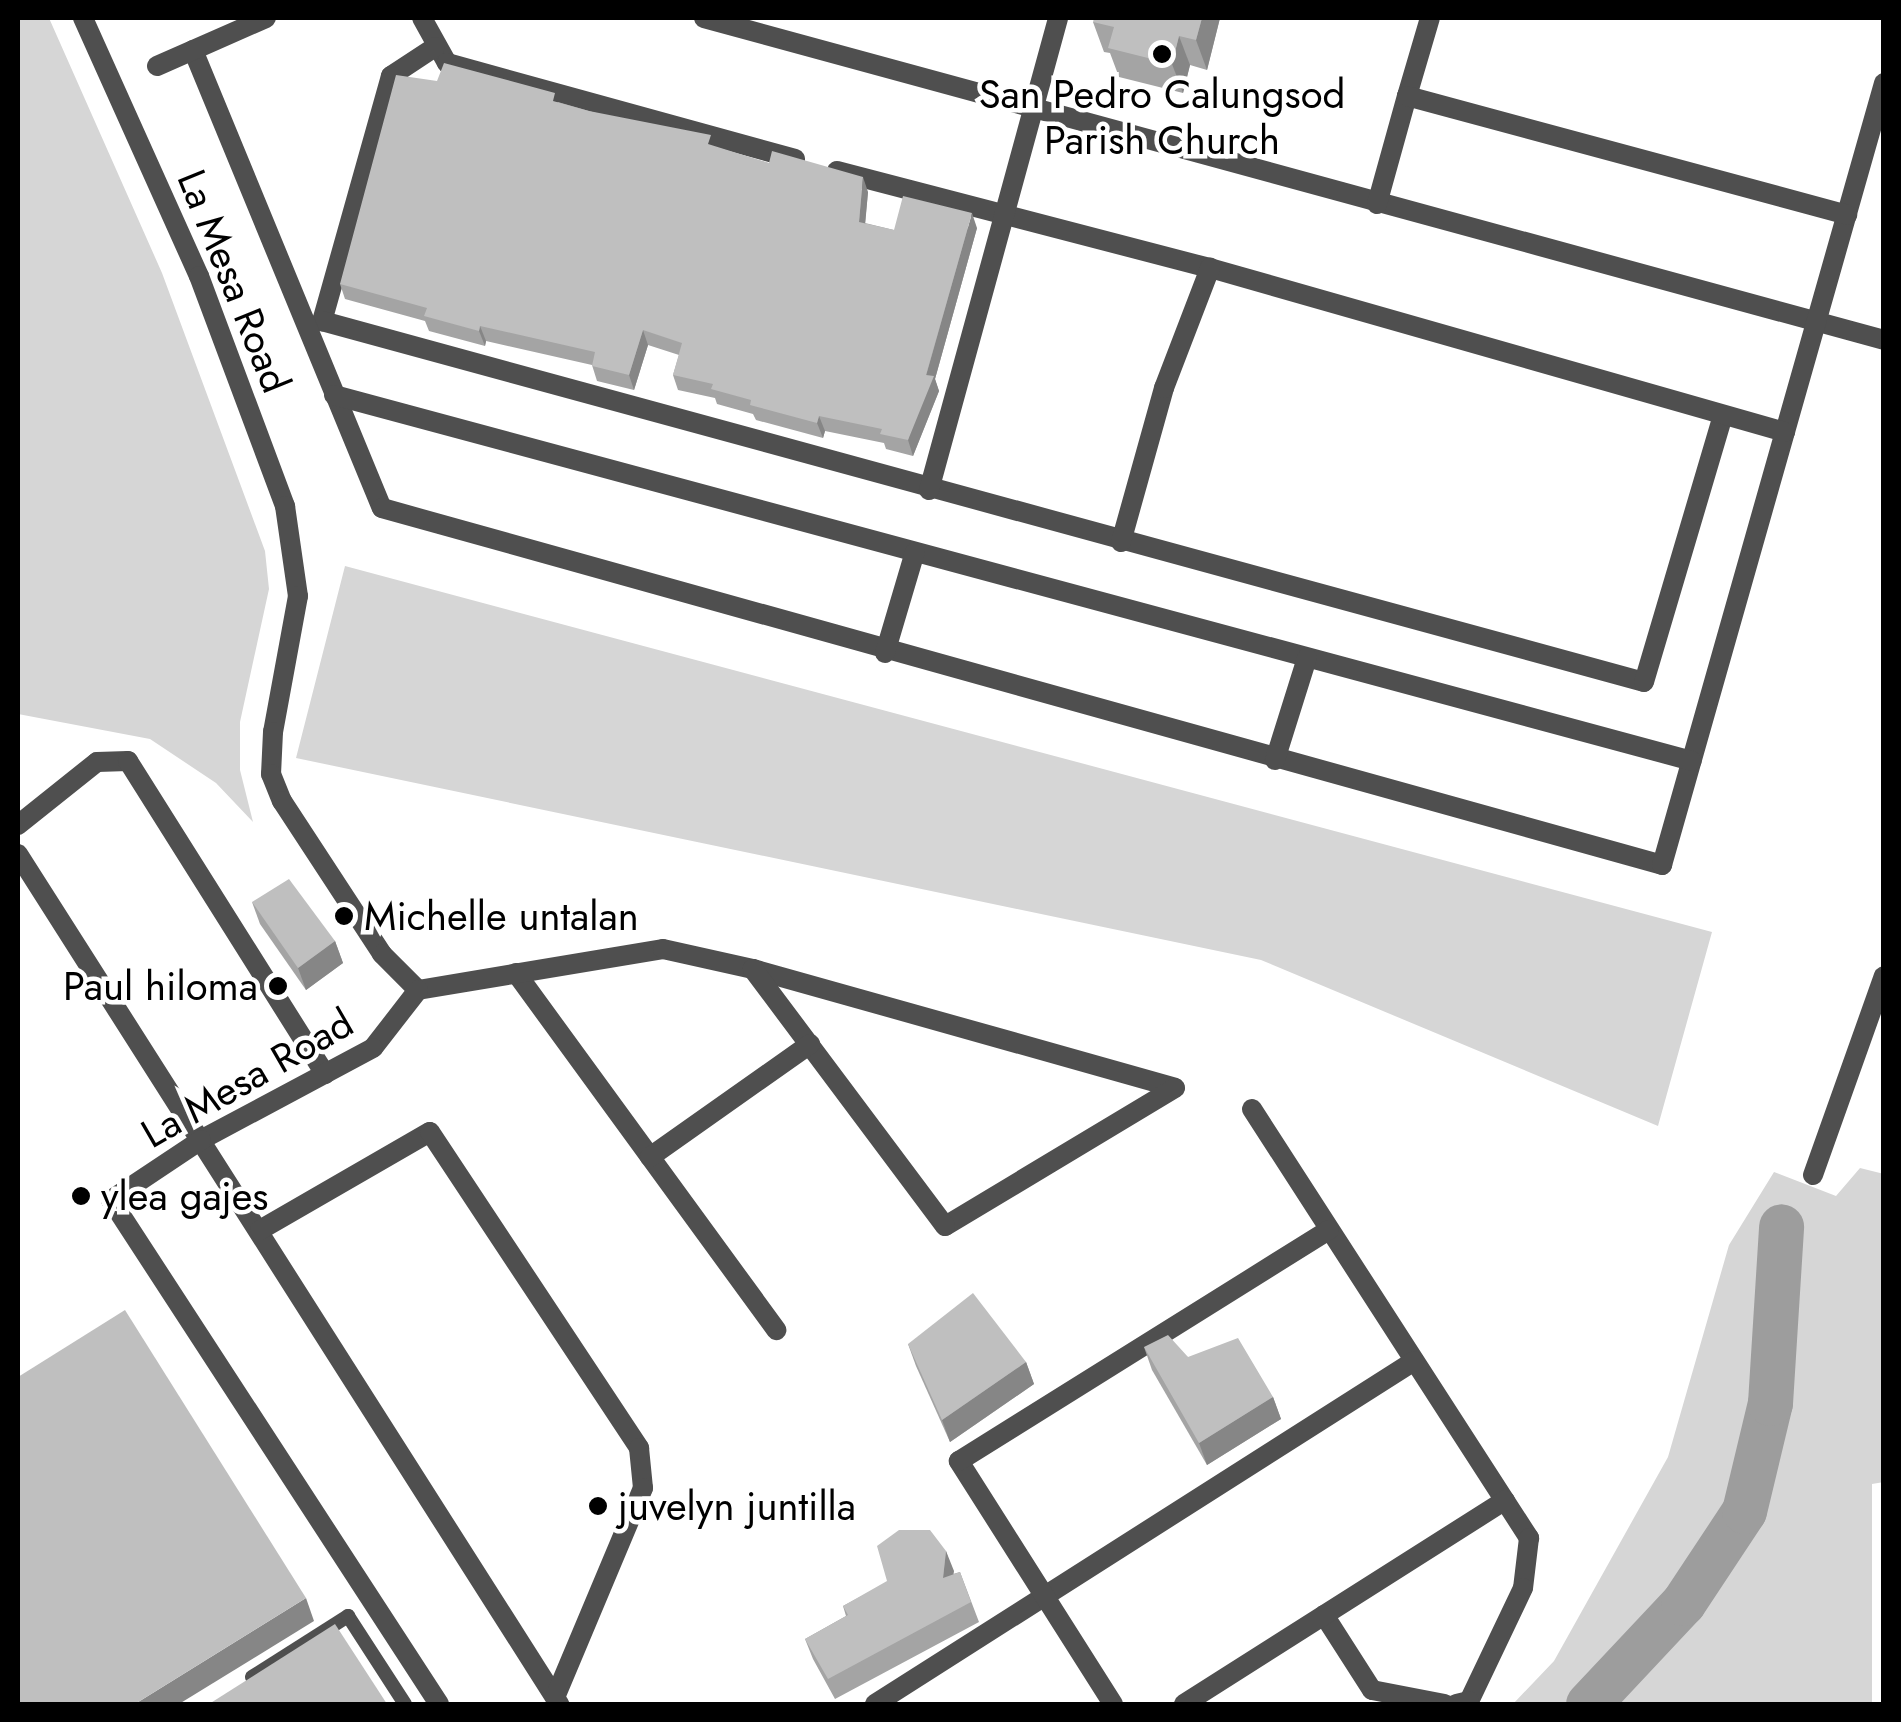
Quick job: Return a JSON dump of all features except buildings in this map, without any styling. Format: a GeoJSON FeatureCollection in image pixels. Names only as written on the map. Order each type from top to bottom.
{"type":"FeatureCollection","features":[{"type":"Feature","properties":{"kind":"street","name":"La Mesa Road"},"geometry":{"type":"LineString","coordinates":[[83,18],[199,276],[285,506],[298,596],[272,732],[271,774],[282,802],[382,954],[418,990],[373,1048],[201,1140],[111,1200],[440,1704]]}},
{"type":"Feature","properties":{"kind":"street"},"geometry":{"type":"LineString","coordinates":[[157,66],[266,18]]}},
{"type":"Feature","properties":{"kind":"street"},"geometry":{"type":"LineString","coordinates":[[422,18],[447,63],[1004,216],[1210,268],[1785,432]]}},
{"type":"Feature","properties":{"kind":"street"},"geometry":{"type":"LineString","coordinates":[[704,18],[1884,340]]}},
{"type":"Feature","properties":{"kind":"street"},"geometry":{"type":"LineString","coordinates":[[928,490],[1058,18]]}},
{"type":"Feature","properties":{"kind":"street"},"geometry":{"type":"LineString","coordinates":[[1377,204],[1430,18]]}},
{"type":"Feature","properties":{"kind":"street"},"geometry":{"type":"LineString","coordinates":[[435,47],[391,76],[322,322],[1644,682],[1722,414]]}},
{"type":"Feature","properties":{"kind":"street"},"geometry":{"type":"LineString","coordinates":[[193,50],[382,508],[884,653],[1662,865],[1884,83]]}},
{"type":"Feature","properties":{"kind":"street"},"geometry":{"type":"LineString","coordinates":[[1407,96],[1847,215]]}},
{"type":"Feature","properties":{"kind":"street"},"geometry":{"type":"LineString","coordinates":[[1121,542],[1164,388],[1210,268]]}},
{"type":"Feature","properties":{"kind":"street"},"geometry":{"type":"LineString","coordinates":[[334,396],[1692,761]]}},
{"type":"Feature","properties":{"kind":"street"},"geometry":{"type":"LineString","coordinates":[[884,653],[915,552]]}},
{"type":"Feature","properties":{"kind":"street"},"geometry":{"type":"LineString","coordinates":[[1275,760],[1307,658]]}},
{"type":"Feature","properties":{"kind":"street"},"geometry":{"type":"LineString","coordinates":[[18,826],[97,762],[128,761],[325,1074]]}},
{"type":"Feature","properties":{"kind":"street"},"geometry":{"type":"LineString","coordinates":[[18,854],[557,1701]]}},
{"type":"Feature","properties":{"kind":"street"},"geometry":{"type":"LineString","coordinates":[[418,990],[663,949],[754,968],[1175,1088],[945,1226],[754,968]]}},
{"type":"Feature","properties":{"kind":"street"},"geometry":{"type":"LineString","coordinates":[[516,973],[776,1330]]}},
{"type":"Feature","properties":{"kind":"street"},"geometry":{"type":"LineString","coordinates":[[1813,1174],[1884,976]]}},
{"type":"Feature","properties":{"kind":"street"},"geometry":{"type":"LineString","coordinates":[[650,1157],[810,1044]]}},
{"type":"Feature","properties":{"kind":"street"},"geometry":{"type":"LineString","coordinates":[[1252,1109],[1529,1538],[1524,1588],[1469,1702],[1456,1704]]}},
{"type":"Feature","properties":{"kind":"street"},"geometry":{"type":"LineString","coordinates":[[260,1230],[430,1132],[639,1448],[643,1488],[557,1701]]}},
{"type":"Feature","properties":{"kind":"street"},"geometry":{"type":"LineString","coordinates":[[1114,1704],[959,1460],[1329,1230]]}},
{"type":"Feature","properties":{"kind":"street"},"geometry":{"type":"LineString","coordinates":[[875,1704],[1414,1361]]}},
{"type":"Feature","properties":{"kind":"street"},"geometry":{"type":"LineString","coordinates":[[1184,1704],[1505,1500]]}},
{"type":"Feature","properties":{"kind":"street"},"geometry":{"type":"LineString","coordinates":[[1324,1615],[1372,1690],[1444,1704]]}},
{"type":"Feature","properties":{"kind":"lane"},"geometry":{"type":"LineString","coordinates":[[240,1685],[348,1616],[405,1704]]}},
{"type":"Feature","properties":{"kind":"shaded area"},"geometry":{"type":"Polygon","coordinates":[[[18,18],[49,18],[162,273],[265,551],[269,589],[240,722],[240,770],[253,822],[216,783],[150,739],[18,714],[18,18]]]}},
{"type":"Feature","properties":{"kind":"shaded area"},"geometry":{"type":"Polygon","coordinates":[[[345,566],[1712,932],[1658,1126],[1261,960],[296,758],[345,566]]]}},
{"type":"Feature","properties":{"kind":"shaded area"},"geometry":{"type":"Polygon","coordinates":[[[1860,1168],[1884,1174],[1884,1482],[1872,1484],[1872,1704],[1513,1704],[1554,1661],[1668,1457],[1729,1245],[1774,1172],[1836,1196],[1860,1168]]]}},
{"type":"Feature","properties":{"kind":"waterway"},"geometry":{"type":"LineString","coordinates":[[1588,1704],[1683,1603],[1744,1511],[1770,1403],[1781,1226]]}},
{"type":"Feature","properties":{"kind":"place","name":"San Pedro Calungsod Parish Church"},"geometry":{"type":"Point","coordinates":[1162,54]}},
{"type":"Feature","properties":{"kind":"place","name":"Michelle untalan"},"geometry":{"type":"Point","coordinates":[344,916]}},
{"type":"Feature","properties":{"kind":"place","name":"Paul hiloma"},"geometry":{"type":"Point","coordinates":[278,986]}},
{"type":"Feature","properties":{"kind":"place","name":"ylea gajes"},"geometry":{"type":"Point","coordinates":[81,1196]}},
{"type":"Feature","properties":{"kind":"place","name":"juvelyn juntilla"},"geometry":{"type":"Point","coordinates":[598,1506]}}]}
